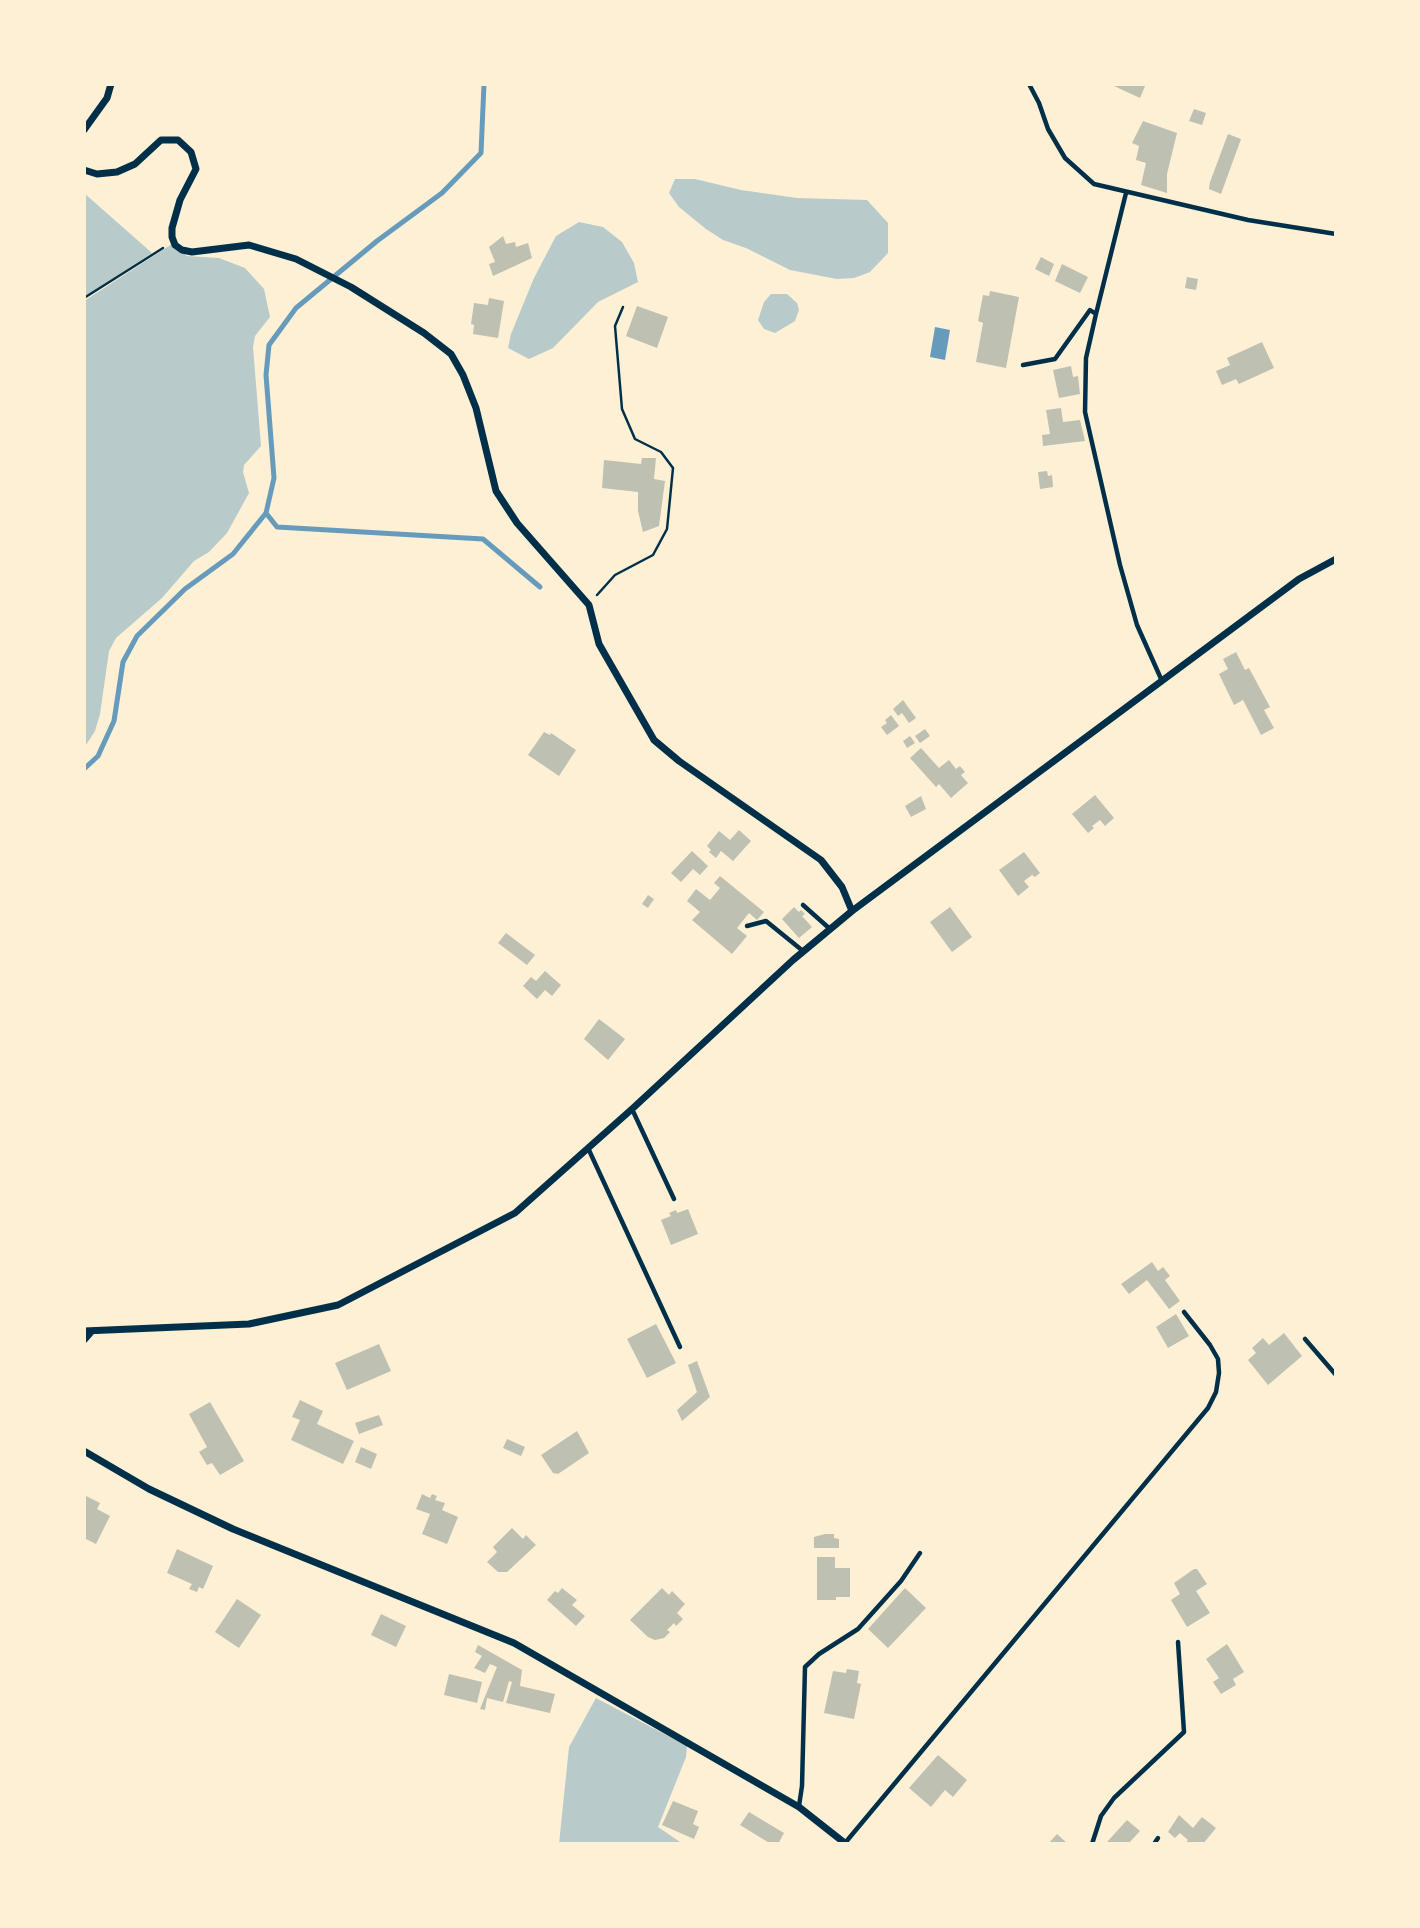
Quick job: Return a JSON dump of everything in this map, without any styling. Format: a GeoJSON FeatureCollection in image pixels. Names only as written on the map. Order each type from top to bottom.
{"type":"FeatureCollection","features":[{"type":"Feature","properties":{"kind":"street"},"geometry":{"type":"LineString","coordinates":[[84,130],[107,98],[111,84]]}},
{"type":"Feature","properties":{"kind":"street"},"geometry":{"type":"LineString","coordinates":[[84,170],[97,174],[117,172],[135,164],[161,140],[178,140],[191,152],[196,169],[180,200],[172,229],[175,245],[192,252],[249,245],[296,259],[351,286],[424,333],[451,354],[476,408],[496,491],[517,523],[589,605],[599,644],[654,740],[678,761],[821,860],[842,887],[852,911]]}},
{"type":"Feature","properties":{"kind":"street"},"geometry":{"type":"LineString","coordinates":[[84,1340],[88,1331],[249,1324],[338,1305],[515,1213],[803,951],[852,911],[1299,579],[1336,559]]}},
{"type":"Feature","properties":{"kind":"street"},"geometry":{"type":"LineString","coordinates":[[84,1451],[149,1489],[233,1529],[514,1643],[799,1807],[845,1844]]}},
{"type":"Feature","properties":{"kind":"lane"},"geometry":{"type":"LineString","coordinates":[[1029,84],[1048,129],[1065,158],[1094,184],[1248,220],[1336,234]]}},
{"type":"Feature","properties":{"kind":"lane"},"geometry":{"type":"LineString","coordinates":[[1126,192],[1086,358],[1085,412],[1120,565],[1137,625],[1161,681]]}},
{"type":"Feature","properties":{"kind":"lane"},"geometry":{"type":"LineString","coordinates":[[1023,365],[1055,359],[1090,310],[1096,314]]}},
{"type":"Feature","properties":{"kind":"lane"},"geometry":{"type":"LineString","coordinates":[[803,905],[830,929]]}},
{"type":"Feature","properties":{"kind":"lane"},"geometry":{"type":"LineString","coordinates":[[747,926],[765,921],[803,951]]}},
{"type":"Feature","properties":{"kind":"lane"},"geometry":{"type":"LineString","coordinates":[[632,1109],[674,1199]]}},
{"type":"Feature","properties":{"kind":"lane"},"geometry":{"type":"LineString","coordinates":[[589,1148],[680,1348]]}},
{"type":"Feature","properties":{"kind":"lane"},"geometry":{"type":"LineString","coordinates":[[845,1844],[1208,1408],[1216,1392],[1219,1373],[1217,1359],[1210,1345],[1184,1312]]}},
{"type":"Feature","properties":{"kind":"lane"},"geometry":{"type":"LineString","coordinates":[[1305,1339],[1336,1375]]}},
{"type":"Feature","properties":{"kind":"lane"},"geometry":{"type":"LineString","coordinates":[[799,1807],[805,1667],[858,1629],[901,1581],[920,1553]]}},
{"type":"Feature","properties":{"kind":"lane"},"geometry":{"type":"LineString","coordinates":[[1092,1844],[1101,1816],[1114,1798],[1184,1732],[1178,1642]]}},
{"type":"Feature","properties":{"kind":"lane"},"geometry":{"type":"LineString","coordinates":[[1154,1844],[1158,1838]]}},
{"type":"Feature","properties":{"kind":"path"},"geometry":{"type":"LineString","coordinates":[[84,299],[166,245],[172,237]]}},
{"type":"Feature","properties":{"kind":"path"},"geometry":{"type":"LineString","coordinates":[[589,605],[615,575],[653,555],[667,529],[673,468],[661,452],[635,439],[622,409],[615,326],[623,307]]}},
{"type":"Feature","properties":{"kind":"shaded area"},"geometry":{"type":"Polygon","coordinates":[[[675,179],[695,179],[741,190],[797,198],[867,200],[888,223],[888,253],[870,272],[854,278],[837,279],[790,270],[723,240],[706,229],[679,207],[669,193],[675,179]]]}},
{"type":"Feature","properties":{"kind":"shaded area"},"geometry":{"type":"Polygon","coordinates":[[[84,193],[152,253],[84,297],[84,193]]]}},
{"type":"Feature","properties":{"kind":"shaded area"},"geometry":{"type":"Polygon","coordinates":[[[579,222],[603,227],[622,242],[634,263],[638,282],[598,302],[553,348],[529,359],[508,348],[511,334],[534,278],[556,236],[579,222]]]}},
{"type":"Feature","properties":{"kind":"shaded area"},"geometry":{"type":"Polygon","coordinates":[[[172,244],[187,256],[219,258],[245,268],[264,289],[270,317],[255,336],[253,347],[261,446],[244,465],[243,472],[249,493],[227,533],[209,552],[194,561],[162,598],[116,638],[109,651],[100,714],[95,731],[84,748],[84,301],[172,244]]]}},
{"type":"Feature","properties":{"kind":"shaded area"},"geometry":{"type":"Polygon","coordinates":[[[771,294],[787,294],[797,303],[799,310],[795,321],[775,333],[764,329],[758,320],[764,302],[771,294]]]}},
{"type":"Feature","properties":{"kind":"shaded area"},"geometry":{"type":"Polygon","coordinates":[[[596,1698],[687,1746],[686,1757],[658,1827],[683,1844],[559,1844],[569,1747],[596,1698]]]}},
{"type":"Feature","properties":{"kind":"water"},"geometry":{"type":"Polygon","coordinates":[[[935,327],[950,330],[945,360],[930,357],[935,327]]]}},
{"type":"Feature","properties":{"kind":"building"},"geometry":{"type":"Polygon","coordinates":[[[1146,84],[1140,98],[1114,86],[1146,84]]]}},
{"type":"Feature","properties":{"kind":"building"},"geometry":{"type":"Polygon","coordinates":[[[1194,109],[1206,113],[1202,125],[1189,121],[1194,109]]]}},
{"type":"Feature","properties":{"kind":"building"},"geometry":{"type":"Polygon","coordinates":[[[1143,121],[1177,133],[1167,174],[1167,193],[1141,185],[1146,163],[1136,160],[1139,146],[1132,143],[1143,121]]]}},
{"type":"Feature","properties":{"kind":"building"},"geometry":{"type":"Polygon","coordinates":[[[1228,134],[1241,139],[1221,194],[1209,189],[1228,134]]]}},
{"type":"Feature","properties":{"kind":"building"},"geometry":{"type":"Polygon","coordinates":[[[503,236],[506,244],[515,242],[516,247],[528,243],[532,258],[493,276],[489,264],[495,262],[489,247],[503,236]]]}},
{"type":"Feature","properties":{"kind":"building"},"geometry":{"type":"Polygon","coordinates":[[[1041,257],[1054,264],[1049,276],[1035,269],[1041,257]]]}},
{"type":"Feature","properties":{"kind":"building"},"geometry":{"type":"Polygon","coordinates":[[[1062,264],[1088,277],[1080,293],[1055,281],[1062,264]]]}},
{"type":"Feature","properties":{"kind":"building"},"geometry":{"type":"Polygon","coordinates":[[[1187,277],[1198,279],[1196,290],[1185,288],[1187,277]]]}},
{"type":"Feature","properties":{"kind":"building"},"geometry":{"type":"Polygon","coordinates":[[[990,291],[1019,297],[1006,368],[976,362],[983,323],[978,321],[983,295],[989,296],[990,291]]]}},
{"type":"Feature","properties":{"kind":"building"},"geometry":{"type":"Polygon","coordinates":[[[489,298],[504,301],[498,338],[473,334],[474,325],[471,324],[474,303],[488,305],[489,298]]]}},
{"type":"Feature","properties":{"kind":"building"},"geometry":{"type":"Polygon","coordinates":[[[637,306],[668,317],[657,348],[626,336],[637,306]]]}},
{"type":"Feature","properties":{"kind":"building"},"geometry":{"type":"Polygon","coordinates":[[[1262,342],[1274,368],[1239,384],[1236,379],[1222,385],[1216,371],[1230,365],[1227,358],[1262,342]]]}},
{"type":"Feature","properties":{"kind":"building"},"geometry":{"type":"Polygon","coordinates":[[[1071,366],[1073,377],[1078,376],[1080,394],[1059,398],[1053,370],[1071,366]]]}},
{"type":"Feature","properties":{"kind":"building"},"geometry":{"type":"Polygon","coordinates":[[[1061,408],[1063,422],[1080,420],[1085,441],[1043,446],[1042,435],[1050,434],[1046,410],[1061,408]]]}},
{"type":"Feature","properties":{"kind":"building"},"geometry":{"type":"Polygon","coordinates":[[[642,458],[656,458],[654,479],[665,481],[659,526],[643,532],[638,511],[638,492],[602,488],[604,460],[641,464],[642,458]]]}},
{"type":"Feature","properties":{"kind":"building"},"geometry":{"type":"Polygon","coordinates":[[[1047,471],[1048,476],[1052,475],[1053,487],[1040,489],[1038,472],[1047,471]]]}},
{"type":"Feature","properties":{"kind":"building"},"geometry":{"type":"Polygon","coordinates":[[[1236,652],[1245,670],[1249,668],[1270,707],[1264,710],[1274,728],[1261,735],[1243,700],[1234,705],[1219,674],[1228,669],[1223,659],[1236,652]]]}},
{"type":"Feature","properties":{"kind":"building"},"geometry":{"type":"Polygon","coordinates":[[[903,700],[916,718],[909,723],[902,713],[898,716],[893,709],[903,700]]]}},
{"type":"Feature","properties":{"kind":"building"},"geometry":{"type":"Polygon","coordinates":[[[891,715],[899,726],[887,735],[881,727],[891,715]]]}},
{"type":"Feature","properties":{"kind":"building"},"geometry":{"type":"Polygon","coordinates":[[[925,729],[930,736],[920,743],[915,736],[925,729]]]}},
{"type":"Feature","properties":{"kind":"building"},"geometry":{"type":"Polygon","coordinates":[[[544,732],[550,735],[551,733],[576,750],[559,776],[528,755],[544,732]]]}},
{"type":"Feature","properties":{"kind":"building"},"geometry":{"type":"Polygon","coordinates":[[[910,736],[915,743],[907,748],[903,741],[910,736]]]}},
{"type":"Feature","properties":{"kind":"building"},"geometry":{"type":"Polygon","coordinates":[[[921,748],[939,768],[949,760],[956,769],[960,766],[965,772],[961,775],[968,783],[951,798],[939,784],[936,787],[910,758],[921,748]]]}},
{"type":"Feature","properties":{"kind":"building"},"geometry":{"type":"Polygon","coordinates":[[[1095,795],[1114,818],[1105,826],[1100,820],[1088,833],[1072,814],[1095,795]]]}},
{"type":"Feature","properties":{"kind":"building"},"geometry":{"type":"Polygon","coordinates":[[[921,796],[926,809],[911,817],[905,806],[921,796]]]}},
{"type":"Feature","properties":{"kind":"building"},"geometry":{"type":"Polygon","coordinates":[[[739,830],[751,841],[733,861],[721,851],[716,858],[709,852],[711,850],[707,846],[719,831],[730,840],[739,830]]]}},
{"type":"Feature","properties":{"kind":"building"},"geometry":{"type":"Polygon","coordinates":[[[692,851],[708,866],[700,875],[693,869],[681,882],[671,873],[692,851]]]}},
{"type":"Feature","properties":{"kind":"building"},"geometry":{"type":"Polygon","coordinates":[[[1024,852],[1040,873],[1024,881],[1029,887],[1018,896],[999,870],[1024,852]]]}},
{"type":"Feature","properties":{"kind":"building"},"geometry":{"type":"Polygon","coordinates":[[[720,876],[764,912],[757,920],[749,913],[737,928],[747,936],[732,954],[692,920],[700,912],[687,901],[696,889],[710,900],[720,888],[714,883],[720,876]]]}},
{"type":"Feature","properties":{"kind":"building"},"geometry":{"type":"Polygon","coordinates":[[[648,895],[654,899],[648,908],[642,904],[648,895]]]}},
{"type":"Feature","properties":{"kind":"building"},"geometry":{"type":"Polygon","coordinates":[[[794,907],[805,914],[802,916],[812,927],[799,938],[782,919],[794,907]]]}},
{"type":"Feature","properties":{"kind":"building"},"geometry":{"type":"Polygon","coordinates":[[[950,907],[972,937],[952,952],[930,922],[950,907]]]}},
{"type":"Feature","properties":{"kind":"building"},"geometry":{"type":"Polygon","coordinates":[[[506,933],[535,955],[527,965],[498,943],[506,933]]]}},
{"type":"Feature","properties":{"kind":"building"},"geometry":{"type":"Polygon","coordinates":[[[545,971],[561,985],[552,996],[545,990],[537,999],[523,986],[531,977],[536,981],[545,971]]]}},
{"type":"Feature","properties":{"kind":"building"},"geometry":{"type":"Polygon","coordinates":[[[599,1019],[625,1039],[608,1060],[584,1039],[599,1019]]]}},
{"type":"Feature","properties":{"kind":"building"},"geometry":{"type":"Polygon","coordinates":[[[688,1209],[698,1234],[671,1245],[661,1220],[671,1216],[669,1213],[676,1210],[677,1213],[688,1209]]]}},
{"type":"Feature","properties":{"kind":"building"},"geometry":{"type":"Polygon","coordinates":[[[1152,1262],[1158,1271],[1163,1267],[1170,1276],[1165,1280],[1180,1301],[1169,1309],[1147,1280],[1129,1294],[1121,1284],[1152,1262]]]}},
{"type":"Feature","properties":{"kind":"building"},"geometry":{"type":"Polygon","coordinates":[[[1176,1314],[1189,1336],[1168,1348],[1156,1327],[1176,1314]]]}},
{"type":"Feature","properties":{"kind":"building"},"geometry":{"type":"Polygon","coordinates":[[[656,1324],[676,1363],[647,1378],[627,1339],[656,1324]]]}},
{"type":"Feature","properties":{"kind":"building"},"geometry":{"type":"Polygon","coordinates":[[[1284,1333],[1302,1356],[1268,1385],[1248,1360],[1256,1353],[1252,1348],[1263,1338],[1269,1345],[1284,1333]]]}},
{"type":"Feature","properties":{"kind":"building"},"geometry":{"type":"Polygon","coordinates":[[[379,1344],[391,1371],[347,1390],[335,1363],[379,1344]]]}},
{"type":"Feature","properties":{"kind":"building"},"geometry":{"type":"Polygon","coordinates":[[[697,1361],[710,1397],[682,1421],[677,1410],[697,1392],[688,1365],[697,1361]]]}},
{"type":"Feature","properties":{"kind":"building"},"geometry":{"type":"Polygon","coordinates":[[[300,1400],[323,1411],[317,1424],[354,1441],[343,1464],[291,1440],[300,1420],[292,1417],[300,1400]]]}},
{"type":"Feature","properties":{"kind":"building"},"geometry":{"type":"Polygon","coordinates":[[[210,1402],[244,1461],[220,1475],[212,1463],[207,1465],[199,1452],[207,1447],[189,1414],[210,1402]]]}},
{"type":"Feature","properties":{"kind":"building"},"geometry":{"type":"Polygon","coordinates":[[[379,1415],[383,1425],[359,1434],[355,1423],[379,1415]]]}},
{"type":"Feature","properties":{"kind":"building"},"geometry":{"type":"Polygon","coordinates":[[[577,1431],[589,1453],[558,1474],[553,1473],[541,1455],[577,1431]]]}},
{"type":"Feature","properties":{"kind":"building"},"geometry":{"type":"Polygon","coordinates":[[[507,1439],[525,1447],[521,1456],[503,1448],[507,1439]]]}},
{"type":"Feature","properties":{"kind":"building"},"geometry":{"type":"Polygon","coordinates":[[[361,1447],[377,1454],[371,1469],[355,1462],[361,1447]]]}},
{"type":"Feature","properties":{"kind":"building"},"geometry":{"type":"Polygon","coordinates":[[[422,1494],[430,1498],[432,1494],[437,1496],[435,1500],[445,1503],[442,1510],[458,1517],[447,1544],[422,1534],[430,1514],[416,1509],[422,1494]]]}},
{"type":"Feature","properties":{"kind":"building"},"geometry":{"type":"Polygon","coordinates":[[[84,1495],[100,1503],[97,1509],[110,1516],[96,1544],[84,1538],[84,1495]]]}},
{"type":"Feature","properties":{"kind":"building"},"geometry":{"type":"Polygon","coordinates":[[[512,1528],[523,1539],[526,1535],[536,1545],[507,1572],[498,1572],[487,1562],[497,1552],[493,1547],[512,1528]]]}},
{"type":"Feature","properties":{"kind":"building"},"geometry":{"type":"Polygon","coordinates":[[[834,1534],[834,1538],[839,1539],[839,1548],[814,1548],[814,1537],[834,1534]]]}},
{"type":"Feature","properties":{"kind":"building"},"geometry":{"type":"Polygon","coordinates":[[[177,1549],[213,1566],[203,1589],[199,1587],[197,1592],[189,1589],[192,1584],[167,1573],[177,1549]]]}},
{"type":"Feature","properties":{"kind":"building"},"geometry":{"type":"Polygon","coordinates":[[[817,1557],[835,1557],[835,1568],[850,1568],[850,1597],[817,1600],[817,1557]]]}},
{"type":"Feature","properties":{"kind":"building"},"geometry":{"type":"Polygon","coordinates":[[[1197,1569],[1207,1584],[1196,1591],[1210,1613],[1187,1627],[1171,1600],[1180,1594],[1174,1583],[1197,1569]]]}},
{"type":"Feature","properties":{"kind":"building"},"geometry":{"type":"Polygon","coordinates":[[[562,1588],[577,1600],[572,1605],[585,1616],[576,1626],[547,1600],[562,1588]]]}},
{"type":"Feature","properties":{"kind":"building"},"geometry":{"type":"Polygon","coordinates":[[[662,1588],[669,1595],[672,1591],[685,1604],[677,1613],[683,1619],[667,1630],[670,1632],[664,1638],[655,1640],[630,1620],[662,1588]]]}},
{"type":"Feature","properties":{"kind":"building"},"geometry":{"type":"Polygon","coordinates":[[[905,1588],[926,1608],[888,1648],[868,1629],[905,1588]]]}},
{"type":"Feature","properties":{"kind":"building"},"geometry":{"type":"Polygon","coordinates":[[[237,1599],[261,1615],[239,1648],[215,1632],[237,1599]]]}},
{"type":"Feature","properties":{"kind":"building"},"geometry":{"type":"Polygon","coordinates":[[[381,1614],[406,1626],[396,1647],[371,1635],[381,1614]]]}},
{"type":"Feature","properties":{"kind":"building"},"geometry":{"type":"Polygon","coordinates":[[[1227,1644],[1244,1672],[1233,1679],[1236,1685],[1221,1694],[1213,1682],[1219,1678],[1206,1659],[1227,1644]]]}},
{"type":"Feature","properties":{"kind":"building"},"geometry":{"type":"Polygon","coordinates":[[[478,1645],[522,1670],[520,1686],[555,1694],[550,1713],[506,1703],[512,1682],[509,1681],[503,1702],[487,1698],[485,1710],[480,1709],[497,1667],[490,1664],[485,1673],[474,1668],[482,1656],[475,1652],[478,1645]]]}},
{"type":"Feature","properties":{"kind":"building"},"geometry":{"type":"Polygon","coordinates":[[[847,1669],[859,1671],[857,1683],[861,1684],[854,1719],[824,1713],[833,1671],[846,1673],[847,1669]]]}},
{"type":"Feature","properties":{"kind":"building"},"geometry":{"type":"Polygon","coordinates":[[[449,1674],[482,1682],[477,1703],[444,1695],[449,1674]]]}},
{"type":"Feature","properties":{"kind":"building"},"geometry":{"type":"Polygon","coordinates":[[[938,1755],[967,1780],[953,1797],[945,1790],[931,1807],[909,1788],[938,1755]]]}},
{"type":"Feature","properties":{"kind":"building"},"geometry":{"type":"Polygon","coordinates":[[[673,1801],[698,1811],[693,1824],[699,1827],[694,1839],[662,1825],[673,1801]]]}},
{"type":"Feature","properties":{"kind":"building"},"geometry":{"type":"Polygon","coordinates":[[[749,1812],[784,1833],[778,1844],[771,1844],[740,1825],[749,1812]]]}},
{"type":"Feature","properties":{"kind":"building"},"geometry":{"type":"Polygon","coordinates":[[[1179,1815],[1193,1828],[1202,1817],[1216,1828],[1203,1844],[1185,1844],[1188,1840],[1180,1833],[1175,1838],[1168,1832],[1179,1815]]]}},
{"type":"Feature","properties":{"kind":"building"},"geometry":{"type":"Polygon","coordinates":[[[1127,1820],[1140,1831],[1128,1844],[1107,1842],[1127,1820]]]}},
{"type":"Feature","properties":{"kind":"building"},"geometry":{"type":"Polygon","coordinates":[[[1057,1834],[1068,1844],[1048,1844],[1057,1834]]]}},
{"type":"Feature","properties":{"kind":"waterway"},"geometry":{"type":"LineString","coordinates":[[84,769],[98,756],[114,721],[123,662],[137,636],[185,589],[233,554],[266,513],[274,478],[266,375],[269,345],[296,308],[377,241],[442,193],[481,153],[484,84]]}},
{"type":"Feature","properties":{"kind":"waterway"},"geometry":{"type":"LineString","coordinates":[[266,513],[277,527],[483,539],[540,587]]}}]}
